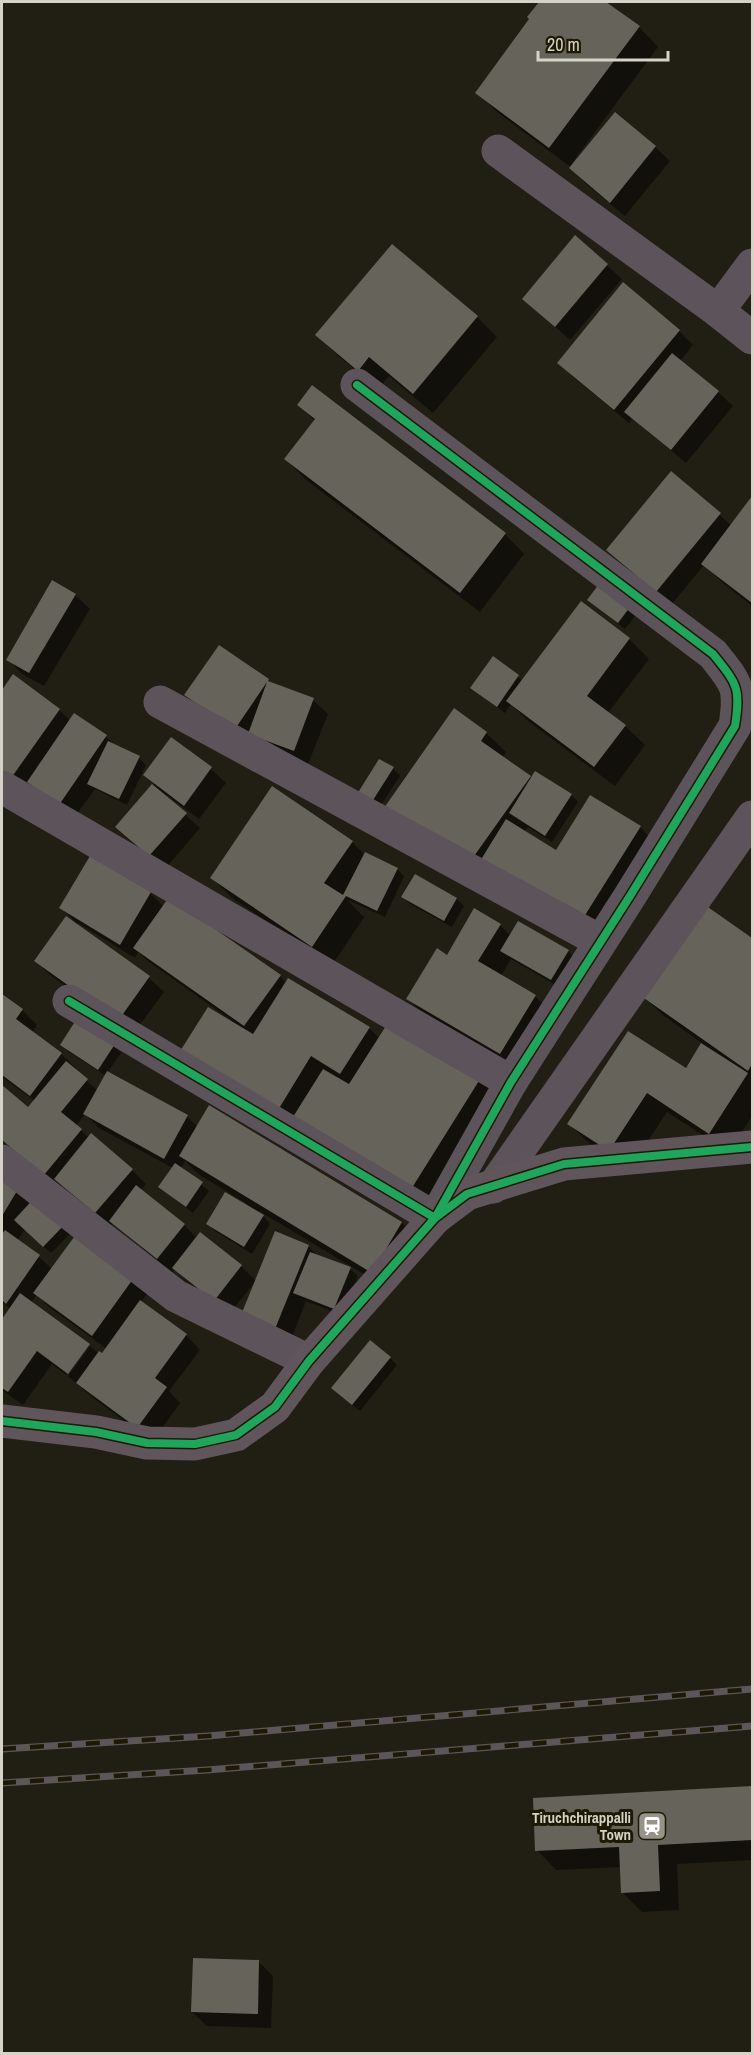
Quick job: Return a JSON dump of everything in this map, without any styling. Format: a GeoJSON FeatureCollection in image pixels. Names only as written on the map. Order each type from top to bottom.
{"type":"FeatureCollection","features":[{"type":"Feature","properties":{"kind":"street"},"geometry":{"type":"LineString","coordinates":[[498,151],[753,338]]}},
{"type":"Feature","properties":{"kind":"street"},"geometry":{"type":"LineString","coordinates":[[718,311],[753,265]]}},
{"type":"Feature","properties":{"kind":"street"},"geometry":{"type":"LineString","coordinates":[[357,385],[713,654],[735,681],[738,702],[744,714],[510,1082],[435,1218]]}},
{"type":"Feature","properties":{"kind":"street"},"geometry":{"type":"LineString","coordinates":[[160,702],[600,941]]}},
{"type":"Feature","properties":{"kind":"street"},"geometry":{"type":"LineString","coordinates":[[2,787],[510,1082]]}},
{"type":"Feature","properties":{"kind":"street"},"geometry":{"type":"LineString","coordinates":[[493,1186],[753,817]]}},
{"type":"Feature","properties":{"kind":"street"},"geometry":{"type":"LineString","coordinates":[[69,1001],[435,1218]]}},
{"type":"Feature","properties":{"kind":"street"},"geometry":{"type":"LineString","coordinates":[[2,1421],[96,1432],[147,1443],[195,1444],[236,1435],[274,1407],[309,1361],[435,1218],[467,1194],[564,1164],[753,1147]]}},
{"type":"Feature","properties":{"kind":"street"},"geometry":{"type":"LineString","coordinates":[[2,1161],[176,1296],[309,1361]]}},
{"type":"Feature","properties":{"kind":"building"},"geometry":{"type":"Polygon","coordinates":[[[539,2],[606,2],[640,26],[549,148],[475,93],[539,2]]]}},
{"type":"Feature","properties":{"kind":"building"},"geometry":{"type":"Polygon","coordinates":[[[615,112],[656,146],[610,203],[569,168],[615,112]]]}},
{"type":"Feature","properties":{"kind":"building"},"geometry":{"type":"Polygon","coordinates":[[[575,235],[608,264],[555,327],[522,299],[575,235]]]}},
{"type":"Feature","properties":{"kind":"building"},"geometry":{"type":"Polygon","coordinates":[[[392,244],[478,316],[413,394],[369,357],[358,371],[315,335],[392,244]]]}},
{"type":"Feature","properties":{"kind":"building"},"geometry":{"type":"Polygon","coordinates":[[[623,282],[680,330],[614,410],[557,363],[623,282]]]}},
{"type":"Feature","properties":{"kind":"building"},"geometry":{"type":"Polygon","coordinates":[[[672,353],[719,391],[671,450],[624,412],[672,353]]]}},
{"type":"Feature","properties":{"kind":"building"},"geometry":{"type":"Polygon","coordinates":[[[312,385],[506,533],[460,593],[284,459],[315,419],[297,405],[312,385]]]}},
{"type":"Feature","properties":{"kind":"building"},"geometry":{"type":"Polygon","coordinates":[[[671,471],[721,513],[656,592],[606,550],[671,471]]]}},
{"type":"Feature","properties":{"kind":"building"},"geometry":{"type":"Polygon","coordinates":[[[752,496],[752,603],[701,564],[752,496]]]}},
{"type":"Feature","properties":{"kind":"building"},"geometry":{"type":"Polygon","coordinates":[[[52,580],[76,594],[29,673],[6,660],[52,580]]]}},
{"type":"Feature","properties":{"kind":"building"},"geometry":{"type":"Polygon","coordinates":[[[602,580],[633,603],[618,623],[587,600],[602,580]]]}},
{"type":"Feature","properties":{"kind":"building"},"geometry":{"type":"Polygon","coordinates":[[[581,601],[630,638],[587,696],[626,725],[594,767],[506,701],[581,601]]]}},
{"type":"Feature","properties":{"kind":"building"},"geometry":{"type":"Polygon","coordinates":[[[219,645],[269,679],[268,681],[314,698],[294,751],[248,734],[267,682],[235,729],[184,695],[219,645]]]}},
{"type":"Feature","properties":{"kind":"building"},"geometry":{"type":"Polygon","coordinates":[[[493,656],[519,675],[497,707],[470,688],[493,656]]]}},
{"type":"Feature","properties":{"kind":"building"},"geometry":{"type":"Polygon","coordinates":[[[13,674],[60,709],[9,781],[2,775],[2,690],[13,674]]]}},
{"type":"Feature","properties":{"kind":"building"},"geometry":{"type":"Polygon","coordinates":[[[454,708],[487,732],[481,741],[531,776],[467,866],[384,808],[454,708]]]}},
{"type":"Feature","properties":{"kind":"building"},"geometry":{"type":"Polygon","coordinates":[[[74,713],[107,735],[59,805],[27,782],[74,713]]]}},
{"type":"Feature","properties":{"kind":"building"},"geometry":{"type":"Polygon","coordinates":[[[171,737],[212,767],[184,806],[143,775],[171,737]]]}},
{"type":"Feature","properties":{"kind":"building"},"geometry":{"type":"Polygon","coordinates":[[[108,741],[140,756],[119,799],[87,784],[108,741]]]}},
{"type":"Feature","properties":{"kind":"building"},"geometry":{"type":"Polygon","coordinates":[[[379,759],[394,767],[368,808],[354,799],[379,759]]]}},
{"type":"Feature","properties":{"kind":"building"},"geometry":{"type":"Polygon","coordinates":[[[535,771],[572,794],[545,836],[509,813],[535,771]]]}},
{"type":"Feature","properties":{"kind":"building"},"geometry":{"type":"Polygon","coordinates":[[[152,784],[187,813],[149,856],[115,827],[152,784]]]}},
{"type":"Feature","properties":{"kind":"building"},"geometry":{"type":"Polygon","coordinates":[[[272,786],[353,841],[324,883],[343,895],[365,852],[398,868],[377,911],[346,896],[312,947],[210,878],[272,786]]]}},
{"type":"Feature","properties":{"kind":"building"},"geometry":{"type":"Polygon","coordinates":[[[590,795],[641,826],[577,928],[477,866],[506,819],[556,850],[590,795]]]}},
{"type":"Feature","properties":{"kind":"building"},"geometry":{"type":"Polygon","coordinates":[[[90,856],[151,892],[120,945],[59,908],[90,856]]]}},
{"type":"Feature","properties":{"kind":"building"},"geometry":{"type":"Polygon","coordinates":[[[415,874],[457,898],[444,921],[401,897],[415,874]]]}},
{"type":"Feature","properties":{"kind":"building"},"geometry":{"type":"Polygon","coordinates":[[[169,897],[281,975],[244,1026],[133,948],[169,897]]]}},
{"type":"Feature","properties":{"kind":"building"},"geometry":{"type":"Polygon","coordinates":[[[705,905],[752,938],[752,1064],[748,1071],[641,996],[705,905]]]}},
{"type":"Feature","properties":{"kind":"building"},"geometry":{"type":"Polygon","coordinates":[[[474,908],[501,924],[478,961],[536,995],[500,1054],[406,999],[437,948],[447,955],[474,908]]]}},
{"type":"Feature","properties":{"kind":"building"},"geometry":{"type":"Polygon","coordinates":[[[66,916],[150,976],[118,1021],[34,961],[66,916]]]}},
{"type":"Feature","properties":{"kind":"building"},"geometry":{"type":"Polygon","coordinates":[[[518,921],[569,950],[551,980],[500,951],[518,921]]]}},
{"type":"Feature","properties":{"kind":"building"},"geometry":{"type":"Polygon","coordinates":[[[288,978],[370,1027],[340,1074],[311,1056],[275,1115],[177,1056],[208,1007],[253,1034],[288,978]]]}},
{"type":"Feature","properties":{"kind":"building"},"geometry":{"type":"Polygon","coordinates":[[[2,994],[23,1009],[16,1019],[62,1053],[30,1096],[2,1075],[2,994]]]}},
{"type":"Feature","properties":{"kind":"building"},"geometry":{"type":"Polygon","coordinates":[[[391,1018],[482,1076],[410,1191],[293,1117],[323,1069],[349,1084],[391,1018]]]}},
{"type":"Feature","properties":{"kind":"building"},"geometry":{"type":"Polygon","coordinates":[[[76,1020],[115,1044],[98,1070],[60,1045],[76,1020]]]}},
{"type":"Feature","properties":{"kind":"building"},"geometry":{"type":"Polygon","coordinates":[[[628,1031],[686,1068],[701,1043],[748,1073],[709,1134],[647,1093],[609,1151],[567,1124],[628,1031]]]}},
{"type":"Feature","properties":{"kind":"building"},"geometry":{"type":"Polygon","coordinates":[[[66,1061],[88,1079],[61,1112],[82,1129],[44,1175],[2,1140],[2,1085],[28,1107],[66,1061]]]}},
{"type":"Feature","properties":{"kind":"building"},"geometry":{"type":"Polygon","coordinates":[[[107,1071],[188,1115],[164,1159],[83,1114],[107,1071]]]}},
{"type":"Feature","properties":{"kind":"building"},"geometry":{"type":"Polygon","coordinates":[[[209,1105],[402,1222],[372,1273],[179,1156],[209,1105]]]}},
{"type":"Feature","properties":{"kind":"building"},"geometry":{"type":"Polygon","coordinates":[[[91,1133],[133,1169],[95,1213],[54,1179],[91,1133]]]}},
{"type":"Feature","properties":{"kind":"building"},"geometry":{"type":"Polygon","coordinates":[[[175,1163],[203,1182],[186,1207],[158,1187],[175,1163]]]}},
{"type":"Feature","properties":{"kind":"building"},"geometry":{"type":"Polygon","coordinates":[[[2,1167],[23,1181],[2,1216],[2,1167]]]}},
{"type":"Feature","properties":{"kind":"building"},"geometry":{"type":"Polygon","coordinates":[[[136,1185],[185,1224],[157,1259],[109,1221],[136,1185]]]}},
{"type":"Feature","properties":{"kind":"building"},"geometry":{"type":"Polygon","coordinates":[[[225,1192],[264,1215],[244,1247],[206,1224],[225,1192]]]}},
{"type":"Feature","properties":{"kind":"building"},"geometry":{"type":"Polygon","coordinates":[[[38,1194],[68,1221],[43,1247],[14,1220],[38,1194]]]}},
{"type":"Feature","properties":{"kind":"building"},"geometry":{"type":"Polygon","coordinates":[[[80,1229],[138,1272],[92,1336],[33,1293],[80,1229]]]}},
{"type":"Feature","properties":{"kind":"building"},"geometry":{"type":"Polygon","coordinates":[[[5,1230],[40,1255],[6,1304],[2,1300],[2,1234],[5,1230]]]}},
{"type":"Feature","properties":{"kind":"building"},"geometry":{"type":"Polygon","coordinates":[[[275,1231],[309,1245],[275,1329],[241,1315],[275,1231]]]}},
{"type":"Feature","properties":{"kind":"building"},"geometry":{"type":"Polygon","coordinates":[[[200,1232],[242,1265],[214,1301],[172,1268],[200,1232]]]}},
{"type":"Feature","properties":{"kind":"building"},"geometry":{"type":"Polygon","coordinates":[[[310,1252],[351,1267],[334,1309],[293,1293],[310,1252]]]}},
{"type":"Feature","properties":{"kind":"building"},"geometry":{"type":"Polygon","coordinates":[[[20,1293],[90,1344],[68,1374],[37,1351],[8,1392],[2,1388],[2,1319],[20,1293]]]}},
{"type":"Feature","properties":{"kind":"building"},"geometry":{"type":"Polygon","coordinates":[[[140,1300],[187,1334],[155,1378],[167,1387],[137,1428],[76,1383],[99,1351],[102,1353],[140,1300]]]}},
{"type":"Feature","properties":{"kind":"building"},"geometry":{"type":"Polygon","coordinates":[[[370,1340],[391,1357],[352,1405],[331,1388],[370,1340]]]}},
{"type":"Feature","properties":{"kind":"building"},"geometry":{"type":"Polygon","coordinates":[[[752,1786],[752,1840],[658,1845],[660,1891],[621,1893],[619,1847],[535,1851],[533,1798],[752,1786]]]}},
{"type":"Feature","properties":{"kind":"building"},"geometry":{"type":"Polygon","coordinates":[[[193,1958],[259,1960],[258,2014],[191,2012],[193,1958]]]}},
{"type":"Feature","properties":{"kind":"railway"},"geometry":{"type":"LineString","coordinates":[[2,1749],[208,1736],[752,1689]]}},
{"type":"Feature","properties":{"kind":"railway"},"geometry":{"type":"LineString","coordinates":[[2,1783],[207,1770],[752,1726]]}},
{"type":"Feature","properties":{"kind":"cycle path"},"geometry":{"type":"LineString","coordinates":[[69,1001],[435,1218],[511,1082],[735,726],[737,703],[735,687],[713,654],[357,385]]}},
{"type":"Feature","properties":{"kind":"cycle path"},"geometry":{"type":"LineString","coordinates":[[2,1421],[96,1432],[147,1443],[195,1444],[236,1435],[275,1407],[309,1361],[435,1218],[467,1194],[564,1164],[752,1147]]}},
{"type":"Feature","properties":{"kind":"place","name":"Tiruchchirappalli Town"},"geometry":{"type":"Point","coordinates":[652,1826]}}]}
